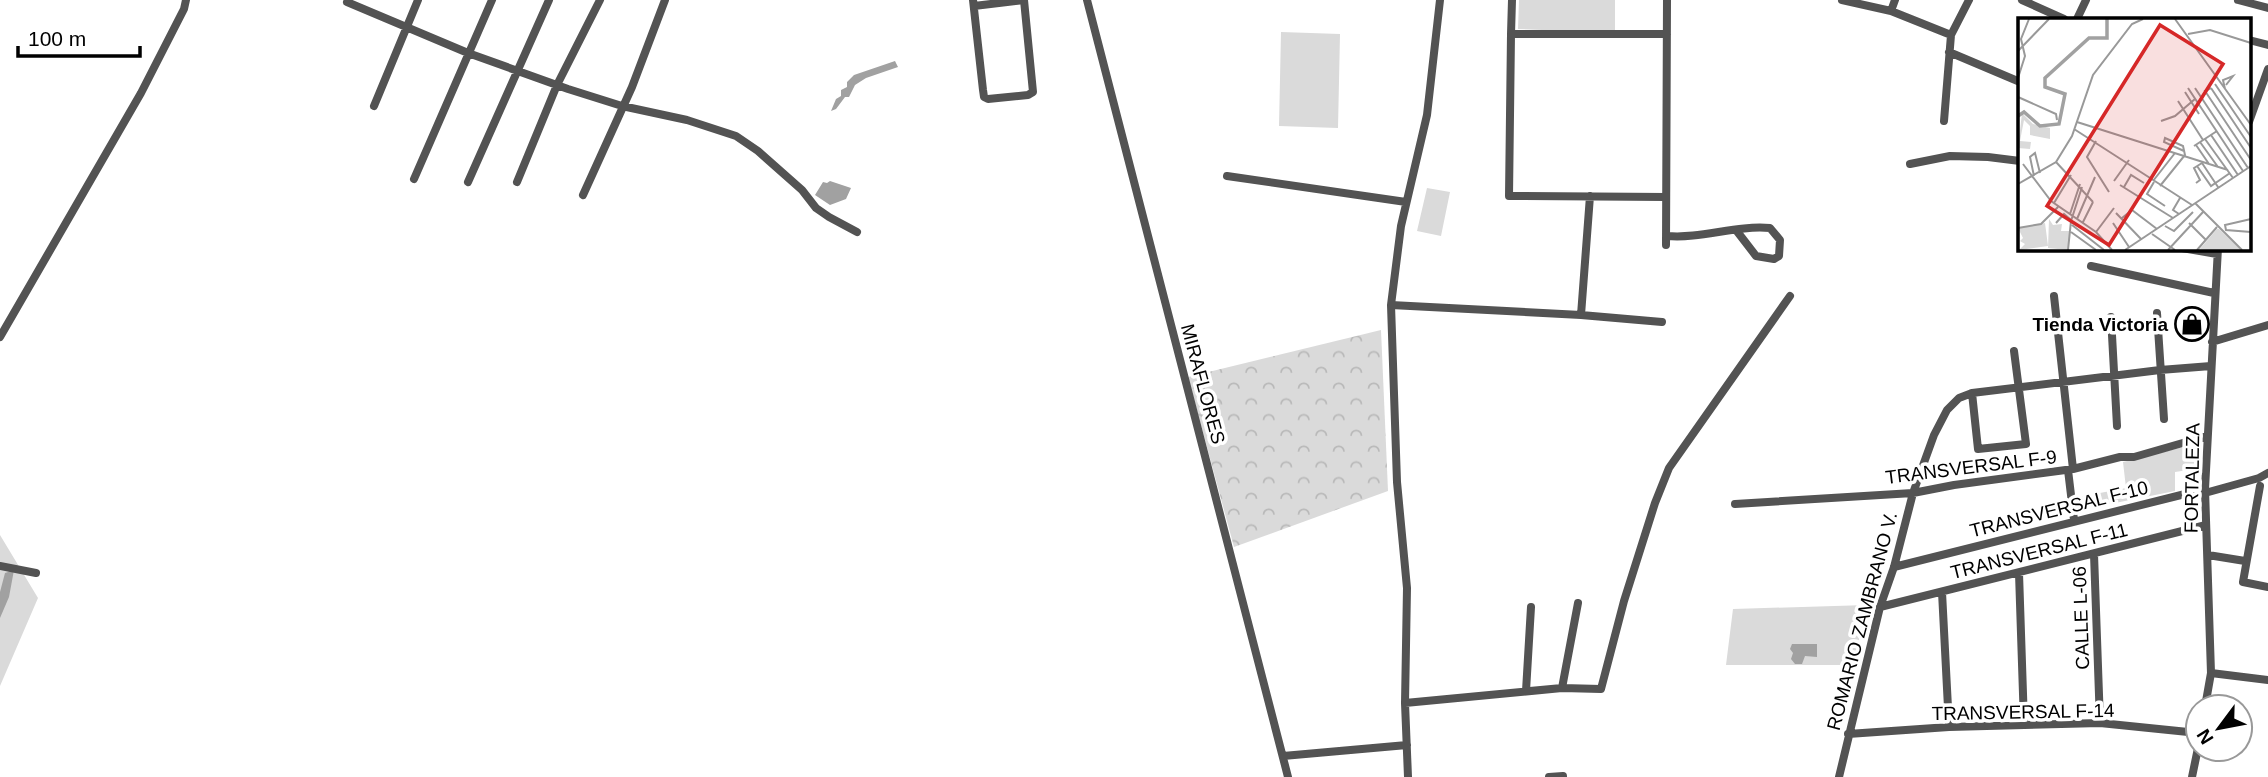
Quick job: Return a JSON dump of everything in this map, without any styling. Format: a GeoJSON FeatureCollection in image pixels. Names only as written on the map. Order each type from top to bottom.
{"type":"FeatureCollection","features":[{"type":"Feature","properties":{"kind":"street"},"geometry":{"type":"LineString","coordinates":[[0,337],[141,93],[184,9],[186,0]]}},
{"type":"Feature","properties":{"kind":"street"},"geometry":{"type":"LineString","coordinates":[[374,106],[418,0]]}},
{"type":"Feature","properties":{"kind":"street"},"geometry":{"type":"LineString","coordinates":[[414,179],[492,0]]}},
{"type":"Feature","properties":{"kind":"street"},"geometry":{"type":"LineString","coordinates":[[468,182],[549,0]]}},
{"type":"Feature","properties":{"kind":"street"},"geometry":{"type":"LineString","coordinates":[[517,182],[557,85],[600,0]]}},
{"type":"Feature","properties":{"kind":"street"},"geometry":{"type":"LineString","coordinates":[[583,195],[665,0]]}},
{"type":"Feature","properties":{"kind":"street"},"geometry":{"type":"LineString","coordinates":[[1024,0],[1033,92],[1015,97],[984,97],[973,3],[1024,0]]}},
{"type":"Feature","properties":{"kind":"street","name":"MIRAFLORES"},"geometry":{"type":"LineString","coordinates":[[1087,0],[1288,777]]}},
{"type":"Feature","properties":{"kind":"street"},"geometry":{"type":"LineString","coordinates":[[1408,777],[1405,703],[1407,588],[1397,482],[1391,305],[1398,243],[1427,115],[1440,0]]}},
{"type":"Feature","properties":{"kind":"street"},"geometry":{"type":"LineString","coordinates":[[1512,0],[1509,196],[1666,197]]}},
{"type":"Feature","properties":{"kind":"street"},"geometry":{"type":"LineString","coordinates":[[1667,0],[1666,241],[1736,230],[1770,228],[1780,240],[1779,256],[1774,259],[1756,256],[1736,230]]}},
{"type":"Feature","properties":{"kind":"street"},"geometry":{"type":"LineString","coordinates":[[1842,0],[1891,11],[1951,36]]}},
{"type":"Feature","properties":{"kind":"street"},"geometry":{"type":"LineString","coordinates":[[1891,11],[1895,0]]}},
{"type":"Feature","properties":{"kind":"street"},"geometry":{"type":"LineString","coordinates":[[1944,121],[1951,36],[1969,0]]}},
{"type":"Feature","properties":{"kind":"street"},"geometry":{"type":"LineString","coordinates":[[2022,0],[2062,18]]}},
{"type":"Feature","properties":{"kind":"street"},"geometry":{"type":"LineString","coordinates":[[2077,18],[2086,0]]}},
{"type":"Feature","properties":{"kind":"street"},"geometry":{"type":"LineString","coordinates":[[2238,0],[2268,8]]}},
{"type":"Feature","properties":{"kind":"street"},"geometry":{"type":"LineString","coordinates":[[346,1],[516,71],[622,106],[687,120],[736,136],[758,151],[816,208],[858,232]]}},
{"type":"Feature","properties":{"kind":"street"},"geometry":{"type":"LineString","coordinates":[[1511,34],[1667,34]]}},
{"type":"Feature","properties":{"kind":"street"},"geometry":{"type":"LineString","coordinates":[[2250,40],[2268,45]]}},
{"type":"Feature","properties":{"kind":"street"},"geometry":{"type":"LineString","coordinates":[[1948,52],[2018,81]]}},
{"type":"Feature","properties":{"kind":"street"},"geometry":{"type":"LineString","coordinates":[[2250,120],[2266,84],[2268,69]]}},
{"type":"Feature","properties":{"kind":"street"},"geometry":{"type":"LineString","coordinates":[[1910,164],[1950,156],[2018,161]]}},
{"type":"Feature","properties":{"kind":"street"},"geometry":{"type":"LineString","coordinates":[[1227,176],[1406,202]]}},
{"type":"Feature","properties":{"kind":"street"},"geometry":{"type":"LineString","coordinates":[[1581,315],[1590,196]]}},
{"type":"Feature","properties":{"kind":"street","name":"FORTALEZA"},"geometry":{"type":"LineString","coordinates":[[2207,693],[2211,673],[2205,491],[2217,251]]}},
{"type":"Feature","properties":{"kind":"street"},"geometry":{"type":"LineString","coordinates":[[2091,266],[2214,293]]}},
{"type":"Feature","properties":{"kind":"street"},"geometry":{"type":"LineString","coordinates":[[1405,703],[1562,688],[1601,689],[1624,601],[1669,468],[1790,296]]}},
{"type":"Feature","properties":{"kind":"street"},"geometry":{"type":"LineString","coordinates":[[2054,296],[2065,381],[2074,520]]}},
{"type":"Feature","properties":{"kind":"street"},"geometry":{"type":"LineString","coordinates":[[1391,305],[1662,322]]}},
{"type":"Feature","properties":{"kind":"street"},"geometry":{"type":"LineString","coordinates":[[2157,313],[2164,419]]}},
{"type":"Feature","properties":{"kind":"street"},"geometry":{"type":"LineString","coordinates":[[2111,317],[2117,426]]}},
{"type":"Feature","properties":{"kind":"street"},"geometry":{"type":"LineString","coordinates":[[2212,342],[2268,325]]}},
{"type":"Feature","properties":{"kind":"street"},"geometry":{"type":"LineString","coordinates":[[2014,351],[2018,386],[2027,442],[2022,446],[1978,449],[1972,393],[2018,386],[2211,366]]}},
{"type":"Feature","properties":{"kind":"street","name":"ROMARIO ZAMBRANO V."},"geometry":{"type":"LineString","coordinates":[[1839,777],[1880,607],[1895,567],[1913,493],[1934,435],[1947,410],[1959,398],[1972,393]]}},
{"type":"Feature","properties":{"kind":"street","name":"TRANSVERSAL F-9"},"geometry":{"type":"LineString","coordinates":[[1735,504],[1913,493],[2071,470],[2120,457],[2134,457],[2207,436]]}},
{"type":"Feature","properties":{"kind":"street","name":"TRANSVERSAL F-10"},"geometry":{"type":"LineString","coordinates":[[1895,567],[2074,520],[2259,478],[2268,473]]}},
{"type":"Feature","properties":{"kind":"street"},"geometry":{"type":"LineString","coordinates":[[2260,486],[2243,582],[2268,587]]}},
{"type":"Feature","properties":{"kind":"street","name":"TRANSVERSAL F-11"},"geometry":{"type":"LineString","coordinates":[[1880,607],[2206,525]]}},
{"type":"Feature","properties":{"kind":"street","name":"CALLE L-06"},"geometry":{"type":"LineString","coordinates":[[2095,554],[2100,723]]}},
{"type":"Feature","properties":{"kind":"street"},"geometry":{"type":"LineString","coordinates":[[2207,555],[2245,561]]}},
{"type":"Feature","properties":{"kind":"street"},"geometry":{"type":"LineString","coordinates":[[0,566],[36,573]]}},
{"type":"Feature","properties":{"kind":"street"},"geometry":{"type":"LineString","coordinates":[[2018,573],[2024,724]]}},
{"type":"Feature","properties":{"kind":"street"},"geometry":{"type":"LineString","coordinates":[[1942,592],[1949,727]]}},
{"type":"Feature","properties":{"kind":"street"},"geometry":{"type":"LineString","coordinates":[[1562,688],[1578,603]]}},
{"type":"Feature","properties":{"kind":"street"},"geometry":{"type":"LineString","coordinates":[[1525,691],[1531,607]]}},
{"type":"Feature","properties":{"kind":"street"},"geometry":{"type":"LineString","coordinates":[[2211,673],[2268,680]]}},
{"type":"Feature","properties":{"kind":"street","name":"TRANSVERSAL F-14"},"geometry":{"type":"LineString","coordinates":[[1848,734],[1949,727],[2100,723],[2184,732]]}},
{"type":"Feature","properties":{"kind":"street"},"geometry":{"type":"LineString","coordinates":[[1283,756],[1407,745]]}},
{"type":"Feature","properties":{"kind":"street"},"geometry":{"type":"LineString","coordinates":[[1549,777],[1563,776]]}},
{"type":"Feature","properties":{"kind":"green space"},"geometry":{"type":"Polygon","coordinates":[[[1519,0],[1615,0],[1615,33],[1518,29],[1519,0]]]}},
{"type":"Feature","properties":{"kind":"green space"},"geometry":{"type":"Polygon","coordinates":[[[1281,32],[1340,34],[1338,128],[1279,126],[1281,32]]]}},
{"type":"Feature","properties":{"kind":"green space"},"geometry":{"type":"Polygon","coordinates":[[[1427,188],[1450,192],[1441,236],[1417,231],[1427,188]]]}},
{"type":"Feature","properties":{"kind":"green space"},"geometry":{"type":"Polygon","coordinates":[[[1381,330],[1388,491],[1234,547],[1188,377],[1381,330]]]}},
{"type":"Feature","properties":{"kind":"green space"},"geometry":{"type":"Polygon","coordinates":[[[2196,444],[2195,469],[2175,472],[2175,491],[2080,510],[2079,497],[2126,488],[2123,462],[2196,444]]]}},
{"type":"Feature","properties":{"kind":"green space"},"geometry":{"type":"Polygon","coordinates":[[[0,535],[38,598],[0,686],[0,535]]]}},
{"type":"Feature","properties":{"kind":"green space"},"geometry":{"type":"Polygon","coordinates":[[[1867,605],[1853,665],[1726,665],[1733,609],[1867,605]]]}},
{"type":"Feature","properties":{"kind":"shaded area"},"geometry":{"type":"Polygon","coordinates":[[[895,61],[898,67],[866,78],[855,85],[849,97],[845,97],[836,109],[831,111],[836,99],[841,96],[841,90],[847,87],[847,82],[854,75],[895,61]]]}},
{"type":"Feature","properties":{"kind":"shaded area"},"geometry":{"type":"Polygon","coordinates":[[[830,181],[851,188],[846,199],[830,205],[815,195],[823,182],[830,181]]]}},
{"type":"Feature","properties":{"kind":"shaded area"},"geometry":{"type":"Polygon","coordinates":[[[14,570],[9,597],[0,618],[0,592],[5,573],[14,570]]]}},
{"type":"Feature","properties":{"kind":"shaded area"},"geometry":{"type":"Polygon","coordinates":[[[1792,644],[1817,644],[1817,657],[1805,656],[1802,664],[1795,664],[1791,659],[1792,644]]]}},
{"type":"Feature","properties":{"kind":"place","name":"Tienda Victoria"},"geometry":{"type":"Point","coordinates":[2192,324]}}]}
